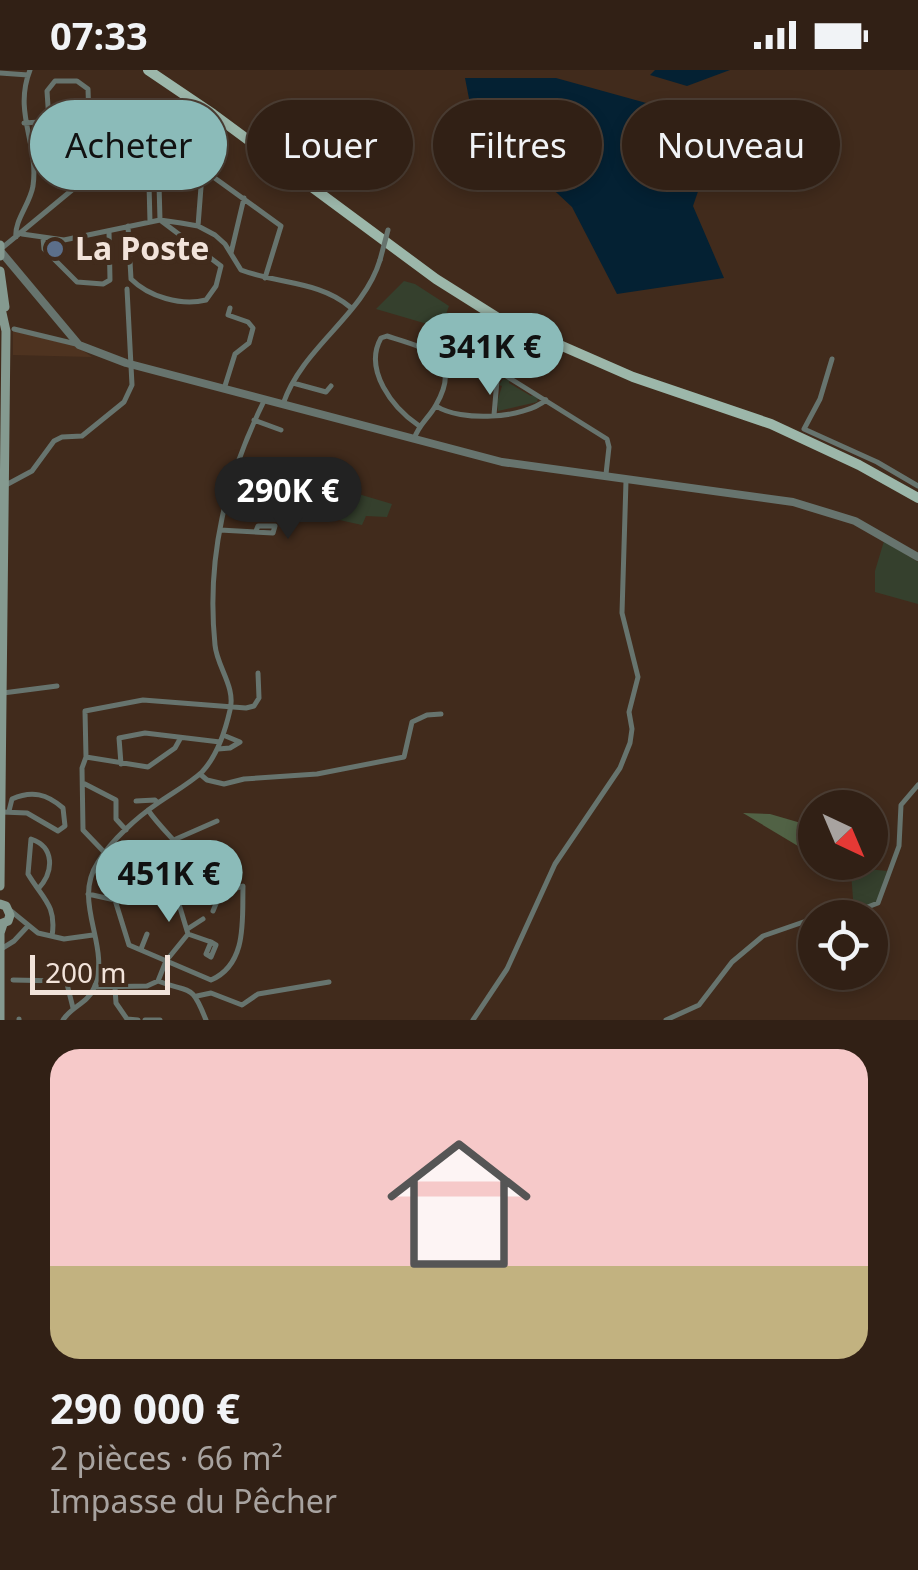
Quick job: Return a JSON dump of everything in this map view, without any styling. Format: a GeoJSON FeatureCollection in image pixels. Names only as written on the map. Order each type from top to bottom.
{"type":"FeatureCollection","features":[{"type":"Feature","properties":{"kind":"main road"},"geometry":{"type":"LineString","coordinates":[[148,70],[436,279],[498,318],[618,371],[798,436],[859,464],[918,498]]}},
{"type":"Feature","properties":{"kind":"main road"},"geometry":{"type":"LineString","coordinates":[[0,271],[6,485],[2,666],[6,812],[0,886]]}},
{"type":"Feature","properties":{"kind":"main road"},"geometry":{"type":"LineString","coordinates":[[0,304],[4,320]]}},
{"type":"Feature","properties":{"kind":"main road"},"geometry":{"type":"LineString","coordinates":[[0,1020],[4,911]]}},
{"type":"Feature","properties":{"kind":"street"},"geometry":{"type":"LineString","coordinates":[[0,72],[29,72],[22,106],[33,152],[33,185],[14,230],[19,236],[72,239],[160,220],[198,226],[222,241],[242,270],[322,288],[350,307]]}},
{"type":"Feature","properties":{"kind":"street"},"geometry":{"type":"LineString","coordinates":[[48,100],[47,91],[56,82],[77,80],[88,90],[88,100]]}},
{"type":"Feature","properties":{"kind":"street"},"geometry":{"type":"LineString","coordinates":[[24,123],[30,123]]}},
{"type":"Feature","properties":{"kind":"street"},"geometry":{"type":"LineString","coordinates":[[198,226],[202,174],[206,172],[282,228],[265,278]]}},
{"type":"Feature","properties":{"kind":"street"},"geometry":{"type":"LineString","coordinates":[[150,222],[149,184],[159,184],[160,220]]}},
{"type":"Feature","properties":{"kind":"street"},"geometry":{"type":"LineString","coordinates":[[73,190],[3,251],[79,345]]}},
{"type":"Feature","properties":{"kind":"street"},"geometry":{"type":"LineString","coordinates":[[231,254],[244,198]]}},
{"type":"Feature","properties":{"kind":"street"},"geometry":{"type":"LineString","coordinates":[[128,226],[130,277],[141,288],[180,302],[206,300],[216,286],[220,266],[160,220]]}},
{"type":"Feature","properties":{"kind":"street"},"geometry":{"type":"LineString","coordinates":[[131,239],[141,224]]}},
{"type":"Feature","properties":{"kind":"street"},"geometry":{"type":"LineString","coordinates":[[178,234],[181,224]]}},
{"type":"Feature","properties":{"kind":"street"},"geometry":{"type":"LineString","coordinates":[[283,404],[304,362],[345,318],[373,279],[388,230]]}},
{"type":"Feature","properties":{"kind":"street"},"geometry":{"type":"LineString","coordinates":[[43,238],[44,249],[76,282],[103,284],[110,280],[109,231]]}},
{"type":"Feature","properties":{"kind":"street"},"geometry":{"type":"LineString","coordinates":[[6,485],[32,470],[62,436],[82,436],[124,402],[132,385],[127,288]]}},
{"type":"Feature","properties":{"kind":"street"},"geometry":{"type":"LineString","coordinates":[[224,390],[234,354],[248,343],[253,328],[248,322],[228,315],[230,308]]}},
{"type":"Feature","properties":{"kind":"street"},"geometry":{"type":"LineString","coordinates":[[14,329],[264,401],[502,462],[793,502],[855,521],[918,557]]}},
{"type":"Feature","properties":{"kind":"street"},"geometry":{"type":"LineString","coordinates":[[414,438],[418,425],[436,406],[446,380],[440,357],[387,336],[381,338],[376,352],[378,377],[394,402],[418,425]]}},
{"type":"Feature","properties":{"kind":"street"},"geometry":{"type":"LineString","coordinates":[[832,359],[820,400],[804,429],[918,486]]}},
{"type":"Feature","properties":{"kind":"street"},"geometry":{"type":"LineString","coordinates":[[494,415],[498,375],[503,374],[607,438],[606,474]]}},
{"type":"Feature","properties":{"kind":"street"},"geometry":{"type":"LineString","coordinates":[[292,383],[326,392],[331,386]]}},
{"type":"Feature","properties":{"kind":"street"},"geometry":{"type":"LineString","coordinates":[[436,406],[466,416],[494,415],[546,400]]}},
{"type":"Feature","properties":{"kind":"street"},"geometry":{"type":"LineString","coordinates":[[63,1020],[95,987],[98,955],[88,894],[91,877],[105,853],[126,830],[200,774],[220,742],[231,709],[229,687],[214,645],[212,563],[246,437],[264,401]]}},
{"type":"Feature","properties":{"kind":"street"},"geometry":{"type":"LineString","coordinates":[[254,420],[281,430]]}},
{"type":"Feature","properties":{"kind":"street"},"geometry":{"type":"LineString","coordinates":[[473,1020],[507,969],[555,864],[620,768],[630,743],[629,712],[638,677],[622,613],[626,478]]}},
{"type":"Feature","properties":{"kind":"street"},"geometry":{"type":"LineString","coordinates":[[220,530],[256,531]]}},
{"type":"Feature","properties":{"kind":"street"},"geometry":{"type":"LineString","coordinates":[[83,830],[86,709],[143,700],[231,709],[254,706],[260,688],[258,673]]}},
{"type":"Feature","properties":{"kind":"street"},"geometry":{"type":"LineString","coordinates":[[3,692],[57,686]]}},
{"type":"Feature","properties":{"kind":"street"},"geometry":{"type":"LineString","coordinates":[[200,774],[216,784],[244,778],[317,774],[404,757],[412,722],[426,715],[441,714]]}},
{"type":"Feature","properties":{"kind":"street"},"geometry":{"type":"LineString","coordinates":[[121,764],[120,738],[145,734],[220,742]]}},
{"type":"Feature","properties":{"kind":"street"},"geometry":{"type":"LineString","coordinates":[[86,757],[148,768],[176,748],[180,739]]}},
{"type":"Feature","properties":{"kind":"street"},"geometry":{"type":"LineString","coordinates":[[82,784],[118,802],[116,819],[126,830]]}},
{"type":"Feature","properties":{"kind":"street"},"geometry":{"type":"LineString","coordinates":[[879,900],[899,846],[900,806],[918,785]]}},
{"type":"Feature","properties":{"kind":"street"},"geometry":{"type":"LineString","coordinates":[[29,793],[44,795],[63,808],[65,826],[58,830],[35,816],[6,812],[12,799],[29,793]]}},
{"type":"Feature","properties":{"kind":"street"},"geometry":{"type":"LineString","coordinates":[[136,801],[158,803]]}},
{"type":"Feature","properties":{"kind":"street"},"geometry":{"type":"LineString","coordinates":[[148,810],[192,861],[198,874]]}},
{"type":"Feature","properties":{"kind":"street"},"geometry":{"type":"LineString","coordinates":[[160,851],[172,841],[217,821]]}},
{"type":"Feature","properties":{"kind":"street"},"geometry":{"type":"LineString","coordinates":[[70,829],[83,830],[105,853]]}},
{"type":"Feature","properties":{"kind":"street"},"geometry":{"type":"LineString","coordinates":[[38,888],[48,876],[48,851],[45,845],[31,839],[28,874],[38,888],[49,901],[52,936]]}},
{"type":"Feature","properties":{"kind":"street"},"geometry":{"type":"LineString","coordinates":[[88,894],[115,900],[170,886],[217,866]]}},
{"type":"Feature","properties":{"kind":"street"},"geometry":{"type":"LineString","coordinates":[[209,870],[220,894],[213,911]]}},
{"type":"Feature","properties":{"kind":"street"},"geometry":{"type":"LineString","coordinates":[[170,886],[188,931],[210,942]]}},
{"type":"Feature","properties":{"kind":"street"},"geometry":{"type":"LineString","coordinates":[[115,900],[127,942],[206,978],[216,978],[224,972],[241,942],[243,886],[220,894]]}},
{"type":"Feature","properties":{"kind":"street"},"geometry":{"type":"LineString","coordinates":[[4,911],[52,936],[72,939],[93,935]]}},
{"type":"Feature","properties":{"kind":"street"},"geometry":{"type":"LineString","coordinates":[[158,981],[166,960],[188,931],[204,919]]}},
{"type":"Feature","properties":{"kind":"street"},"geometry":{"type":"LineString","coordinates":[[1,949],[14,941],[25,924]]}},
{"type":"Feature","properties":{"kind":"street"},"geometry":{"type":"LineString","coordinates":[[666,1020],[699,1006],[732,962],[763,936],[798,924]]}},
{"type":"Feature","properties":{"kind":"street"},"geometry":{"type":"LineString","coordinates":[[141,949],[147,934]]}},
{"type":"Feature","properties":{"kind":"street"},"geometry":{"type":"LineString","coordinates":[[13,980],[67,984],[73,1008]]}},
{"type":"Feature","properties":{"kind":"street"},"geometry":{"type":"LineString","coordinates":[[95,987],[158,981],[191,990],[206,1020]]}},
{"type":"Feature","properties":{"kind":"street"},"geometry":{"type":"LineString","coordinates":[[197,996],[211,993],[242,1005],[258,994],[329,982]]}},
{"type":"Feature","properties":{"kind":"street"},"geometry":{"type":"LineString","coordinates":[[116,988],[116,1003],[127,1019],[160,1020]]}},
{"type":"Feature","properties":{"kind":"shaded area"},"geometry":{"type":"Polygon","coordinates":[[[13,331],[76,346],[92,357],[13,355],[13,331]]]}},
{"type":"Feature","properties":{"kind":"green space"},"geometry":{"type":"Polygon","coordinates":[[[404,281],[449,306],[441,328],[376,309],[404,281]]]}},
{"type":"Feature","properties":{"kind":"green space"},"geometry":{"type":"Polygon","coordinates":[[[503,379],[538,398],[537,402],[498,411],[502,386],[499,385],[503,379]]]}},
{"type":"Feature","properties":{"kind":"green space"},"geometry":{"type":"Polygon","coordinates":[[[345,490],[392,504],[387,517],[366,516],[362,525],[335,519],[345,490]]]}},
{"type":"Feature","properties":{"kind":"green space"},"geometry":{"type":"Polygon","coordinates":[[[884,541],[918,562],[918,604],[875,592],[875,571],[884,541]]]}},
{"type":"Feature","properties":{"kind":"green space"},"geometry":{"type":"Polygon","coordinates":[[[743,813],[770,814],[798,822],[798,846],[743,813]]]}},
{"type":"Feature","properties":{"kind":"green space"},"geometry":{"type":"Polygon","coordinates":[[[852,880],[884,880],[878,900],[853,900],[852,880]]]}},
{"type":"Feature","properties":{"kind":"water"},"geometry":{"type":"Polygon","coordinates":[[[655,70],[730,70],[687,86],[650,75],[655,70]]]}},
{"type":"Feature","properties":{"kind":"water"},"geometry":{"type":"Polygon","coordinates":[[[465,78],[556,78],[635,100],[622,100],[622,190],[698,190],[693,206],[724,278],[617,294],[572,207],[554,190],[602,190],[602,100],[469,100],[465,78]]]}},
{"type":"Feature","properties":{"kind":"place","name":"La Poste"},"geometry":{"type":"Point","coordinates":[55,249]}}]}
